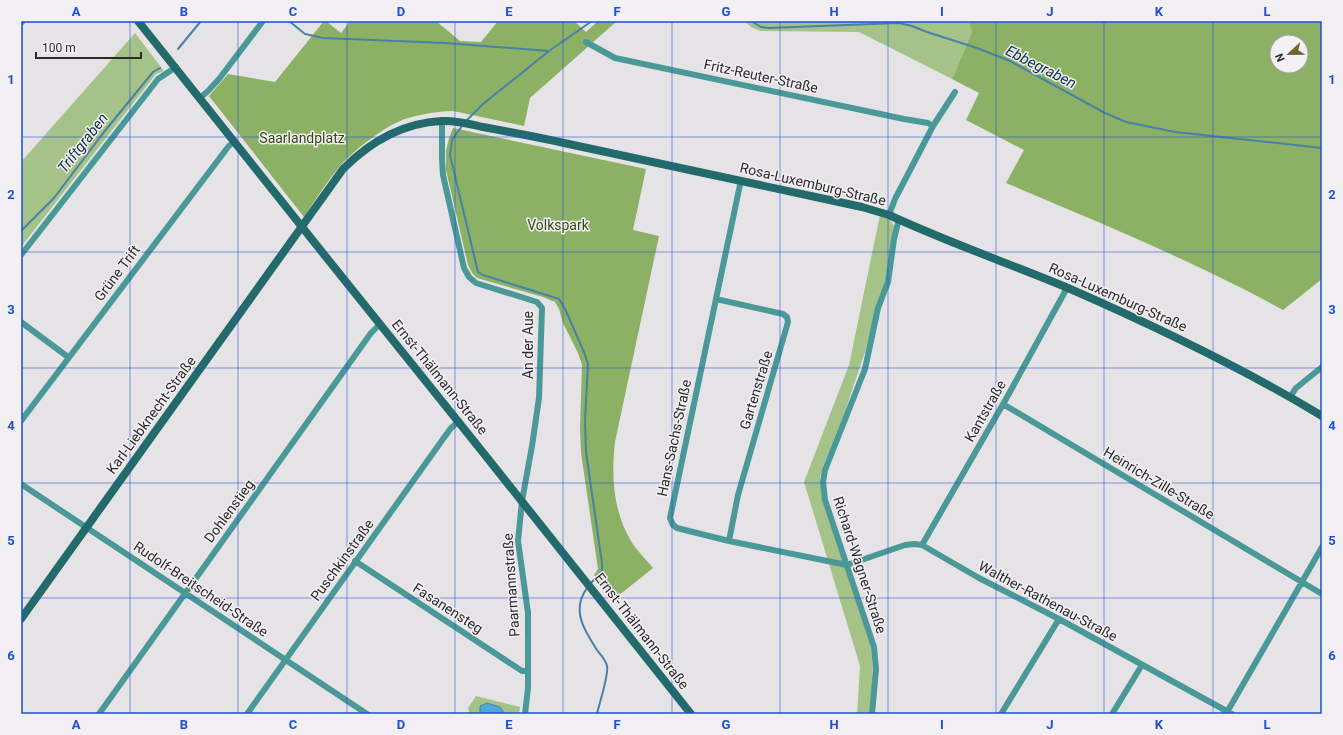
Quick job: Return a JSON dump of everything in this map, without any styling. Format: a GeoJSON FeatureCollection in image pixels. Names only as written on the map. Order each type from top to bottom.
{"type":"FeatureCollection","features":[{"type":"Feature","properties":{"kind":"street","name":"Ernst-Thälmann-Straße"},"geometry":{"type":"LineString","coordinates":[[138,21],[176,66],[301,226],[459,421],[691,714]]}},
{"type":"Feature","properties":{"kind":"street"},"geometry":{"type":"LineString","coordinates":[[200,98],[219,79],[263,21]]}},
{"type":"Feature","properties":{"kind":"street","name":"Fritz-Reuter-Straße"},"geometry":{"type":"LineString","coordinates":[[586,42],[615,58],[928,123],[933,126]]}},
{"type":"Feature","properties":{"kind":"street"},"geometry":{"type":"LineString","coordinates":[[21,255],[158,79],[176,66]]}},
{"type":"Feature","properties":{"kind":"street"},"geometry":{"type":"LineString","coordinates":[[889,215],[895,199],[933,126],[955,92]]}},
{"type":"Feature","properties":{"kind":"street","name":"Rosa-Luxemburg-Straße"},"geometry":{"type":"LineString","coordinates":[[301,226],[343,169],[369,146],[401,129],[421,123],[442,120],[456,121],[741,180],[862,207],[889,215],[1067,288],[1188,343],[1290,397],[1322,416]]}},
{"type":"Feature","properties":{"kind":"street","name":"An der Aue"},"geometry":{"type":"LineString","coordinates":[[442,120],[443,175],[464,268],[469,277],[476,283],[537,302],[542,308],[539,398],[522,501]]}},
{"type":"Feature","properties":{"kind":"street","name":"Grüne Trift"},"geometry":{"type":"LineString","coordinates":[[21,421],[68,357],[234,141]]}},
{"type":"Feature","properties":{"kind":"street","name":"Hans-Sachs-Straße"},"geometry":{"type":"LineString","coordinates":[[741,180],[670,518],[673,525],[677,528],[729,541],[847,565]]}},
{"type":"Feature","properties":{"kind":"street","name":"Richard-Wagner-Straße"},"geometry":{"type":"LineString","coordinates":[[872,714],[876,680],[876,658],[870,635],[825,500],[823,478],[865,369],[878,308],[888,282],[894,239],[899,219]]}},
{"type":"Feature","properties":{"kind":"street","name":"Karl-Liebknecht-Straße"},"geometry":{"type":"LineString","coordinates":[[21,619],[301,226]]}},
{"type":"Feature","properties":{"kind":"street","name":"Kantstraße"},"geometry":{"type":"LineString","coordinates":[[922,545],[1003,404],[1067,288]]}},
{"type":"Feature","properties":{"kind":"street","name":"Gartenstraße"},"geometry":{"type":"LineString","coordinates":[[716,299],[783,314],[787,317],[788,322],[738,495],[729,541]]}},
{"type":"Feature","properties":{"kind":"street"},"geometry":{"type":"LineString","coordinates":[[21,322],[68,357]]}},
{"type":"Feature","properties":{"kind":"street","name":"Dohlenstieg"},"geometry":{"type":"LineString","coordinates":[[99,714],[367,337],[380,324]]}},
{"type":"Feature","properties":{"kind":"street"},"geometry":{"type":"LineString","coordinates":[[1290,397],[1296,388],[1322,367]]}},
{"type":"Feature","properties":{"kind":"street","name":"Heinrich-Zille-Straße"},"geometry":{"type":"LineString","coordinates":[[1003,404],[1322,594]]}},
{"type":"Feature","properties":{"kind":"street","name":"Puschkinstraße"},"geometry":{"type":"LineString","coordinates":[[247,714],[449,430],[459,421]]}},
{"type":"Feature","properties":{"kind":"street","name":"Rudolf-Breitscheid-Straße"},"geometry":{"type":"LineString","coordinates":[[21,484],[367,714]]}},
{"type":"Feature","properties":{"kind":"street","name":"Paarmannstraße"},"geometry":{"type":"LineString","coordinates":[[522,501],[518,541],[528,613],[528,688],[525,714]]}},
{"type":"Feature","properties":{"kind":"street"},"geometry":{"type":"LineString","coordinates":[[847,565],[905,545],[922,545]]}},
{"type":"Feature","properties":{"kind":"street","name":"Walther-Rathenau-Straße"},"geometry":{"type":"LineString","coordinates":[[922,545],[978,578],[1059,619],[1228,713]]}},
{"type":"Feature","properties":{"kind":"street"},"geometry":{"type":"LineString","coordinates":[[1228,713],[1322,547]]}},
{"type":"Feature","properties":{"kind":"street","name":"Fasanensteg"},"geometry":{"type":"LineString","coordinates":[[355,561],[522,671],[528,671]]}},
{"type":"Feature","properties":{"kind":"street"},"geometry":{"type":"LineString","coordinates":[[1001,714],[1059,619]]}},
{"type":"Feature","properties":{"kind":"street"},"geometry":{"type":"LineString","coordinates":[[1112,714],[1142,665]]}},
{"type":"Feature","properties":{"kind":"green space","name":"Saarlandplatz"},"geometry":{"type":"Polygon","coordinates":[[[324,21],[341,33],[350,21],[436,21],[460,41],[481,42],[498,21],[574,21],[586,32],[598,21],[617,21],[530,98],[524,126],[453,111],[425,114],[400,121],[371,138],[345,160],[316,198],[304,217],[209,96],[228,74],[275,82],[324,21]]]}},
{"type":"Feature","properties":{"kind":"green space"},"geometry":{"type":"Polygon","coordinates":[[[745,21],[968,21],[972,32],[952,79],[859,32],[760,31],[751,27],[745,21]]]}},
{"type":"Feature","properties":{"kind":"green space"},"geometry":{"type":"Polygon","coordinates":[[[968,21],[1322,21],[1322,279],[1283,310],[1181,259],[1006,183],[1024,150],[966,120],[979,93],[952,79],[972,32],[968,21]]]}},
{"type":"Feature","properties":{"kind":"green space"},"geometry":{"type":"Polygon","coordinates":[[[135,33],[164,71],[156,74],[21,247],[21,162],[135,33]]]}},
{"type":"Feature","properties":{"kind":"green space","name":"Volkspark"},"geometry":{"type":"Polygon","coordinates":[[[453,128],[646,169],[633,230],[659,236],[615,442],[613,467],[615,493],[620,518],[633,545],[653,568],[613,600],[594,575],[598,569],[581,453],[580,429],[582,365],[578,353],[563,323],[559,309],[555,302],[543,297],[477,278],[472,273],[468,265],[446,170],[446,151],[453,128]]]}},
{"type":"Feature","properties":{"kind":"green space"},"geometry":{"type":"Polygon","coordinates":[[[880,215],[889,218],[894,226],[888,273],[876,309],[866,349],[820,478],[823,503],[872,652],[872,678],[869,714],[857,714],[860,666],[804,482],[849,365],[880,215]]]}},
{"type":"Feature","properties":{"kind":"green space"},"geometry":{"type":"Polygon","coordinates":[[[476,696],[520,707],[519,714],[470,714],[468,708],[476,696]]]}},
{"type":"Feature","properties":{"kind":"water"},"geometry":{"type":"Polygon","coordinates":[[[487,703],[500,707],[505,714],[480,714],[480,706],[487,703]]]}},
{"type":"Feature","properties":{"kind":"waterway","name":"Triftgraben"},"geometry":{"type":"LineString","coordinates":[[178,49],[201,21]]}},
{"type":"Feature","properties":{"kind":"waterway","name":"Triftgraben"},"geometry":{"type":"LineString","coordinates":[[289,21],[305,34],[323,38],[445,43],[549,51]]}},
{"type":"Feature","properties":{"kind":"waterway"},"geometry":{"type":"LineString","coordinates":[[466,121],[483,104],[549,51],[592,21]]}},
{"type":"Feature","properties":{"kind":"waterway","name":"Ebbegraben"},"geometry":{"type":"LineString","coordinates":[[751,21],[761,27],[769,28],[899,23],[977,48],[1010,61],[1105,113],[1126,122],[1175,132],[1322,148]]}},
{"type":"Feature","properties":{"kind":"waterway","name":"Triftgraben"},"geometry":{"type":"LineString","coordinates":[[21,231],[54,198],[104,132],[153,72],[160,68]]}},
{"type":"Feature","properties":{"kind":"waterway"},"geometry":{"type":"LineString","coordinates":[[462,126],[452,140],[450,155],[478,272],[483,275],[559,299],[565,309],[588,364],[585,420],[586,452],[602,563],[602,571],[590,584]]}},
{"type":"Feature","properties":{"kind":"waterway"},"geometry":{"type":"LineString","coordinates":[[587,588],[582,596],[580,604],[581,620],[588,635],[607,666],[605,683],[597,714]]}}]}
